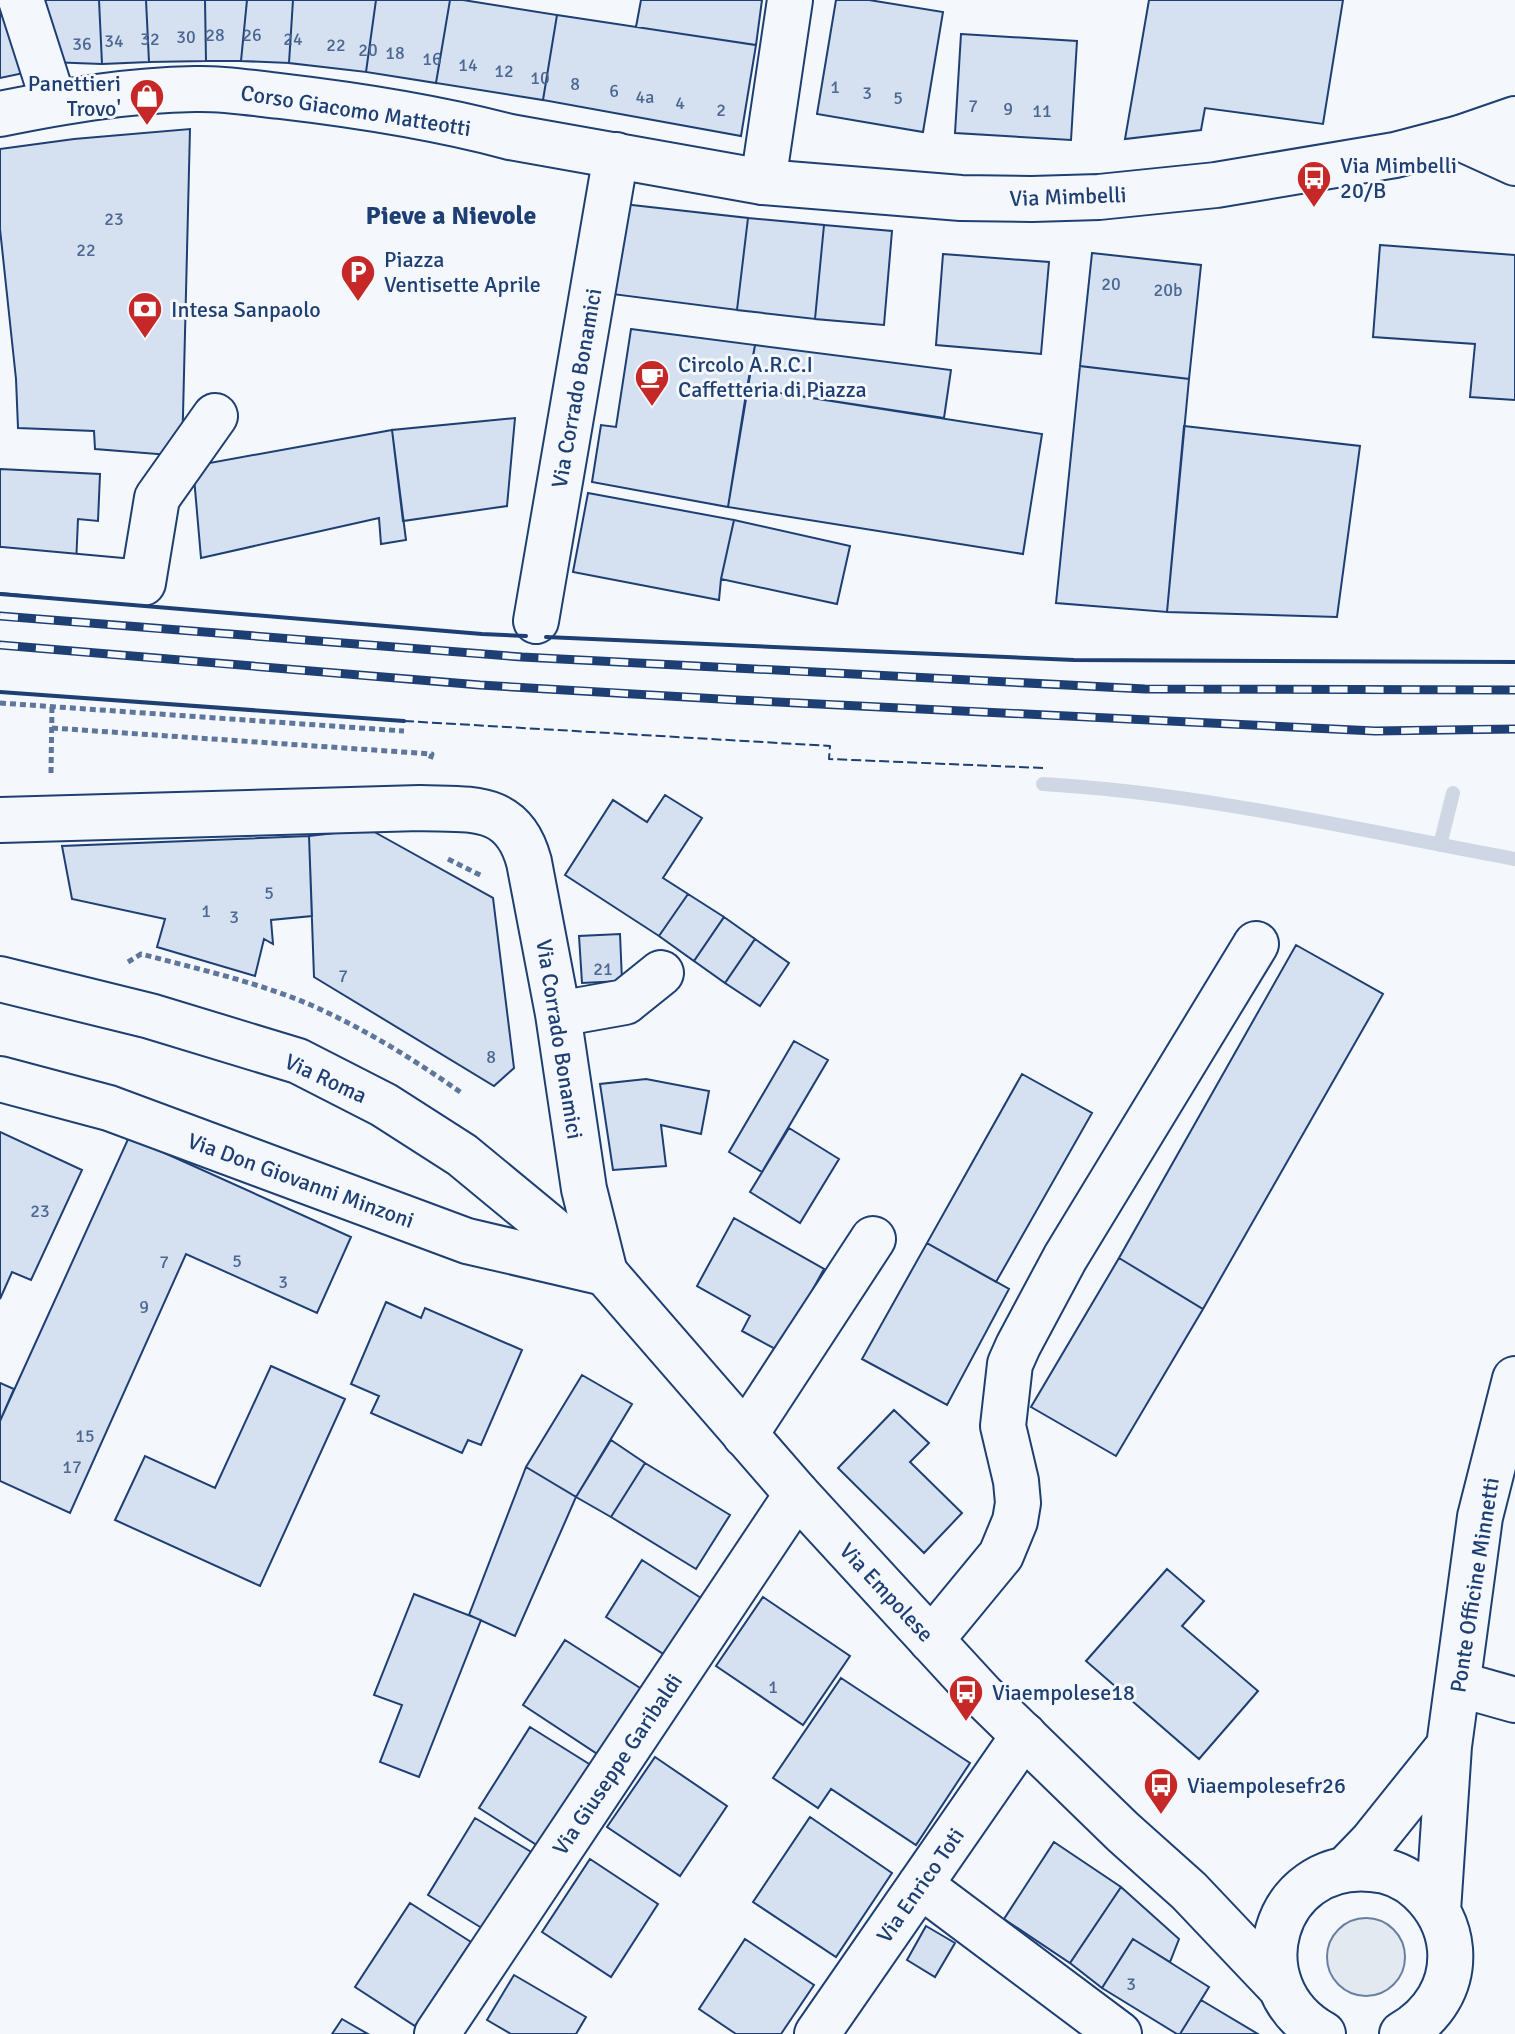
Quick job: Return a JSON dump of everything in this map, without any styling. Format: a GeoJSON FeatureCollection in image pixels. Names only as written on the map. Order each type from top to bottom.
{"type":"FeatureCollection","features":[{"type":"Feature","properties":{"kind":"main road"},"geometry":{"type":"LineString","coordinates":[[21,0],[54,103]]}},
{"type":"Feature","properties":{"kind":"main road"},"geometry":{"type":"LineString","coordinates":[[763,182],[790,0]]}},
{"type":"Feature","properties":{"kind":"main road","name":"Corso Giacomo Matteotti"},"geometry":{"type":"LineString","coordinates":[[0,114],[54,103],[173,90],[231,91],[356,106],[616,155]]}},
{"type":"Feature","properties":{"kind":"main road","name":"Via Mimbelli"},"geometry":{"type":"LineString","coordinates":[[616,155],[763,182],[961,198],[1099,197],[1216,185],[1395,155],[1515,119]]}},
{"type":"Feature","properties":{"kind":"main road"},"geometry":{"type":"LineString","coordinates":[[1460,138],[1515,163]]}},
{"type":"Feature","properties":{"kind":"main road","name":"Via Corrado Bonamici"},"geometry":{"type":"LineString","coordinates":[[536,621],[616,155]]}},
{"type":"Feature","properties":{"kind":"main road"},"geometry":{"type":"LineString","coordinates":[[0,570],[143,583],[157,498],[215,416]]}},
{"type":"Feature","properties":{"kind":"main road"},"geometry":{"type":"LineString","coordinates":[[0,820],[420,808]]}},
{"type":"Feature","properties":{"kind":"main road","name":"Via Corrado Bonamici"},"geometry":{"type":"LineString","coordinates":[[420,808],[480,811],[497,816],[513,828],[525,845],[558,1014],[584,1189],[605,1273]]}},
{"type":"Feature","properties":{"kind":"main road"},"geometry":{"type":"LineString","coordinates":[[931,1640],[1001,1555],[1015,1521],[1018,1503],[1016,1481],[1003,1426],[1010,1364],[1018,1346],[1065,1258],[1256,944]]}},
{"type":"Feature","properties":{"kind":"main road"},"geometry":{"type":"LineString","coordinates":[[558,1014],[625,1002],[661,973]]}},
{"type":"Feature","properties":{"kind":"main road","name":"Via Roma"},"geometry":{"type":"LineString","coordinates":[[0,979],[150,1016],[298,1061],[384,1105],[462,1155],[605,1273]]}},
{"type":"Feature","properties":{"kind":"main road","name":"Via Don Giovanni Minzoni"},"geometry":{"type":"LineString","coordinates":[[0,1079],[109,1108],[467,1241],[605,1273]]}},
{"type":"Feature","properties":{"kind":"main road"},"geometry":{"type":"LineString","coordinates":[[745,1435],[873,1239]]}},
{"type":"Feature","properties":{"kind":"main road","name":"Via Empolese"},"geometry":{"type":"LineString","coordinates":[[605,1273],[797,1494],[982,1695],[1123,1832],[1189,1891],[1280,1987]]}},
{"type":"Feature","properties":{"kind":"main road","name":"Ponte Officine Minnetti"},"geometry":{"type":"LineString","coordinates":[[1438,1911],[1449,1746],[1480,1517],[1515,1379]]}},
{"type":"Feature","properties":{"kind":"main road","name":"Via Giuseppe Garibaldi"},"geometry":{"type":"LineString","coordinates":[[437,2034],[797,1494]]}},
{"type":"Feature","properties":{"kind":"main road"},"geometry":{"type":"LineString","coordinates":[[1458,1684],[1515,1700]]}},
{"type":"Feature","properties":{"kind":"main road","name":"Via Enrico Toti"},"geometry":{"type":"LineString","coordinates":[[817,2034],[1024,1735]]}},
{"type":"Feature","properties":{"kind":"main road"},"geometry":{"type":"LineString","coordinates":[[1346,1869],[1372,1842],[1449,1746]]}},
{"type":"Feature","properties":{"kind":"main road","name":"Via Empolese"},"geometry":{"type":"LineString","coordinates":[[1323,2034],[1299,2018],[1288,2003],[1275,1970],[1274,1952],[1283,1917],[1292,1902],[1316,1881],[1346,1869],[1381,1869],[1414,1884],[1438,1911],[1446,1928],[1450,1964],[1447,1982],[1420,2027]]}},
{"type":"Feature","properties":{"kind":"main road"},"geometry":{"type":"LineString","coordinates":[[920,1885],[1119,2034]]}},
{"type":"Feature","properties":{"kind":"main road","name":"Via Empolese"},"geometry":{"type":"LineString","coordinates":[[1189,1891],[1283,1917]]}},
{"type":"Feature","properties":{"kind":"path"},"geometry":{"type":"LineString","coordinates":[[0,703],[404,731]]}},
{"type":"Feature","properties":{"kind":"path"},"geometry":{"type":"LineString","coordinates":[[51,818],[52,706]]}},
{"type":"Feature","properties":{"kind":"path"},"geometry":{"type":"LineString","coordinates":[[52,728],[432,754],[413,840],[487,879]]}},
{"type":"Feature","properties":{"kind":"shaded area"},"geometry":{"type":"Polygon","coordinates":[[[1358,1918],[1374,1918],[1388,1924],[1399,1935],[1405,1957],[1399,1979],[1388,1990],[1374,1996],[1358,1996],[1344,1990],[1333,1979],[1327,1965],[1327,1949],[1333,1935],[1344,1924],[1358,1918]]]}},
{"type":"Feature","properties":{"kind":"building"},"geometry":{"type":"Polygon","coordinates":[[[0,0],[33,71],[0,78],[0,0]]]}},
{"type":"Feature","properties":{"kind":"building"},"geometry":{"type":"Polygon","coordinates":[[[32,0],[99,0],[102,64],[48,62],[32,0]]]}},
{"type":"Feature","properties":{"kind":"building"},"geometry":{"type":"Polygon","coordinates":[[[99,0],[146,0],[149,62],[102,64],[99,0]]]}},
{"type":"Feature","properties":{"kind":"building"},"geometry":{"type":"Polygon","coordinates":[[[146,0],[205,0],[206,61],[149,62],[146,0]]]}},
{"type":"Feature","properties":{"kind":"building"},"geometry":{"type":"Polygon","coordinates":[[[205,0],[247,0],[241,61],[206,61],[205,0]]]}},
{"type":"Feature","properties":{"kind":"building"},"geometry":{"type":"Polygon","coordinates":[[[247,0],[293,0],[289,63],[241,61],[247,0]]]}},
{"type":"Feature","properties":{"kind":"building"},"geometry":{"type":"Polygon","coordinates":[[[293,0],[376,0],[366,72],[289,63],[293,0]]]}},
{"type":"Feature","properties":{"kind":"building"},"geometry":{"type":"Polygon","coordinates":[[[376,0],[450,0],[436,83],[366,72],[376,0]]]}},
{"type":"Feature","properties":{"kind":"building"},"geometry":{"type":"Polygon","coordinates":[[[450,0],[557,15],[543,100],[436,83],[450,0]]]}},
{"type":"Feature","properties":{"kind":"building"},"geometry":{"type":"Polygon","coordinates":[[[641,0],[762,0],[756,45],[636,27],[641,0]]]}},
{"type":"Feature","properties":{"kind":"building"},"geometry":{"type":"Polygon","coordinates":[[[836,0],[869,0],[943,12],[923,132],[817,114],[836,0]]]}},
{"type":"Feature","properties":{"kind":"building"},"geometry":{"type":"Polygon","coordinates":[[[1149,0],[1343,0],[1323,124],[1205,108],[1201,130],[1125,139],[1149,0]]]}},
{"type":"Feature","properties":{"kind":"building"},"geometry":{"type":"Polygon","coordinates":[[[557,15],[756,45],[741,136],[543,100],[557,15]]]}},
{"type":"Feature","properties":{"kind":"building"},"geometry":{"type":"Polygon","coordinates":[[[961,34],[1077,41],[1071,140],[955,133],[961,34]]]}},
{"type":"Feature","properties":{"kind":"building"},"geometry":{"type":"Polygon","coordinates":[[[190,129],[182,456],[95,449],[94,431],[18,428],[16,379],[0,229],[0,149],[190,129]]]}},
{"type":"Feature","properties":{"kind":"building"},"geometry":{"type":"Polygon","coordinates":[[[623,204],[748,218],[737,310],[612,294],[623,204]]]}},
{"type":"Feature","properties":{"kind":"building"},"geometry":{"type":"Polygon","coordinates":[[[748,218],[824,225],[815,319],[737,310],[748,218]]]}},
{"type":"Feature","properties":{"kind":"building"},"geometry":{"type":"Polygon","coordinates":[[[824,225],[892,231],[884,325],[815,319],[824,225]]]}},
{"type":"Feature","properties":{"kind":"building"},"geometry":{"type":"Polygon","coordinates":[[[1380,245],[1515,255],[1515,400],[1470,397],[1475,344],[1373,337],[1380,245]]]}},
{"type":"Feature","properties":{"kind":"building"},"geometry":{"type":"Polygon","coordinates":[[[1092,253],[1201,265],[1189,379],[1080,366],[1092,253]]]}},
{"type":"Feature","properties":{"kind":"building"},"geometry":{"type":"Polygon","coordinates":[[[943,254],[1049,262],[1041,354],[936,345],[943,254]]]}},
{"type":"Feature","properties":{"kind":"building"},"geometry":{"type":"Polygon","coordinates":[[[631,329],[755,345],[728,507],[592,482],[601,425],[616,427],[631,329]]]}},
{"type":"Feature","properties":{"kind":"building"},"geometry":{"type":"Polygon","coordinates":[[[755,345],[951,370],[944,418],[747,388],[755,345]]]}},
{"type":"Feature","properties":{"kind":"building"},"geometry":{"type":"Polygon","coordinates":[[[1080,366],[1189,379],[1167,612],[1056,603],[1080,366]]]}},
{"type":"Feature","properties":{"kind":"building"},"geometry":{"type":"Polygon","coordinates":[[[747,388],[1042,434],[1023,554],[728,507],[747,388]]]}},
{"type":"Feature","properties":{"kind":"building"},"geometry":{"type":"Polygon","coordinates":[[[515,418],[507,506],[403,521],[392,430],[515,418]]]}},
{"type":"Feature","properties":{"kind":"building"},"geometry":{"type":"Polygon","coordinates":[[[1184,426],[1360,446],[1337,617],[1167,612],[1184,426]]]}},
{"type":"Feature","properties":{"kind":"building"},"geometry":{"type":"Polygon","coordinates":[[[392,430],[406,540],[381,544],[379,518],[201,558],[193,466],[392,430]]]}},
{"type":"Feature","properties":{"kind":"building"},"geometry":{"type":"Polygon","coordinates":[[[0,469],[100,474],[98,521],[78,519],[76,565],[0,561],[0,469]]]}},
{"type":"Feature","properties":{"kind":"building"},"geometry":{"type":"Polygon","coordinates":[[[588,493],[734,520],[719,600],[573,572],[588,493]]]}},
{"type":"Feature","properties":{"kind":"building"},"geometry":{"type":"Polygon","coordinates":[[[734,520],[850,546],[837,604],[721,579],[734,520]]]}},
{"type":"Feature","properties":{"kind":"building"},"geometry":{"type":"Polygon","coordinates":[[[665,795],[702,818],[663,878],[688,894],[659,936],[565,875],[613,800],[647,822],[665,795]]]}},
{"type":"Feature","properties":{"kind":"building"},"geometry":{"type":"Polygon","coordinates":[[[369,829],[493,898],[514,1068],[494,1086],[314,977],[309,836],[369,829]]]}},
{"type":"Feature","properties":{"kind":"building"},"geometry":{"type":"Polygon","coordinates":[[[309,836],[312,916],[271,920],[273,944],[264,939],[255,976],[157,947],[165,919],[72,899],[62,846],[309,836]]]}},
{"type":"Feature","properties":{"kind":"building"},"geometry":{"type":"Polygon","coordinates":[[[688,894],[724,917],[694,961],[659,936],[688,894]]]}},
{"type":"Feature","properties":{"kind":"building"},"geometry":{"type":"Polygon","coordinates":[[[724,917],[755,939],[725,983],[694,961],[724,917]]]}},
{"type":"Feature","properties":{"kind":"building"},"geometry":{"type":"Polygon","coordinates":[[[620,934],[622,981],[582,983],[579,936],[620,934]]]}},
{"type":"Feature","properties":{"kind":"building"},"geometry":{"type":"Polygon","coordinates":[[[755,939],[789,963],[760,1006],[725,983],[755,939]]]}},
{"type":"Feature","properties":{"kind":"building"},"geometry":{"type":"Polygon","coordinates":[[[1296,945],[1383,994],[1203,1309],[1119,1258],[1296,945]]]}},
{"type":"Feature","properties":{"kind":"building"},"geometry":{"type":"Polygon","coordinates":[[[794,1041],[828,1060],[762,1172],[729,1152],[794,1041]]]}},
{"type":"Feature","properties":{"kind":"building"},"geometry":{"type":"Polygon","coordinates":[[[1022,1074],[1092,1113],[996,1282],[927,1243],[1022,1074]]]}},
{"type":"Feature","properties":{"kind":"building"},"geometry":{"type":"Polygon","coordinates":[[[646,1079],[709,1091],[701,1134],[661,1125],[666,1166],[613,1170],[600,1084],[646,1079]]]}},
{"type":"Feature","properties":{"kind":"building"},"geometry":{"type":"Polygon","coordinates":[[[789,1128],[839,1159],[800,1223],[750,1192],[789,1128]]]}},
{"type":"Feature","properties":{"kind":"building"},"geometry":{"type":"Polygon","coordinates":[[[0,1132],[82,1170],[31,1280],[12,1272],[0,1299],[0,1132]]]}},
{"type":"Feature","properties":{"kind":"building"},"geometry":{"type":"Polygon","coordinates":[[[129,1137],[351,1237],[317,1313],[186,1254],[70,1513],[0,1481],[0,1421],[129,1137]]]}},
{"type":"Feature","properties":{"kind":"building"},"geometry":{"type":"Polygon","coordinates":[[[734,1218],[824,1269],[779,1351],[742,1331],[750,1316],[697,1286],[734,1218]]]}},
{"type":"Feature","properties":{"kind":"building"},"geometry":{"type":"Polygon","coordinates":[[[927,1243],[1009,1289],[947,1405],[862,1359],[927,1243]]]}},
{"type":"Feature","properties":{"kind":"building"},"geometry":{"type":"Polygon","coordinates":[[[1119,1258],[1203,1309],[1116,1456],[1031,1407],[1119,1258]]]}},
{"type":"Feature","properties":{"kind":"building"},"geometry":{"type":"Polygon","coordinates":[[[386,1302],[421,1318],[425,1308],[522,1350],[481,1445],[468,1440],[462,1453],[371,1413],[379,1396],[351,1384],[386,1302]]]}},
{"type":"Feature","properties":{"kind":"building"},"geometry":{"type":"Polygon","coordinates":[[[271,1366],[345,1399],[260,1586],[115,1520],[145,1456],[215,1488],[271,1366]]]}},
{"type":"Feature","properties":{"kind":"building"},"geometry":{"type":"Polygon","coordinates":[[[582,1375],[632,1404],[576,1497],[526,1467],[582,1375]]]}},
{"type":"Feature","properties":{"kind":"building"},"geometry":{"type":"Polygon","coordinates":[[[0,1383],[14,1389],[0,1421],[0,1383]]]}},
{"type":"Feature","properties":{"kind":"building"},"geometry":{"type":"Polygon","coordinates":[[[894,1410],[929,1443],[910,1462],[962,1513],[924,1553],[838,1468],[894,1410]]]}},
{"type":"Feature","properties":{"kind":"building"},"geometry":{"type":"Polygon","coordinates":[[[611,1440],[645,1463],[611,1517],[576,1497],[611,1440]]]}},
{"type":"Feature","properties":{"kind":"building"},"geometry":{"type":"Polygon","coordinates":[[[645,1463],[730,1515],[696,1569],[611,1517],[645,1463]]]}},
{"type":"Feature","properties":{"kind":"building"},"geometry":{"type":"Polygon","coordinates":[[[526,1467],[576,1497],[515,1636],[469,1615],[526,1467]]]}},
{"type":"Feature","properties":{"kind":"building"},"geometry":{"type":"Polygon","coordinates":[[[642,1560],[701,1598],[665,1655],[606,1617],[642,1560]]]}},
{"type":"Feature","properties":{"kind":"building"},"geometry":{"type":"Polygon","coordinates":[[[1167,1569],[1204,1601],[1182,1626],[1258,1691],[1199,1759],[1086,1661],[1167,1569]]]}},
{"type":"Feature","properties":{"kind":"building"},"geometry":{"type":"Polygon","coordinates":[[[414,1594],[481,1620],[419,1777],[380,1762],[402,1705],[374,1695],[414,1594]]]}},
{"type":"Feature","properties":{"kind":"building"},"geometry":{"type":"Polygon","coordinates":[[[763,1597],[850,1656],[803,1725],[716,1666],[763,1597]]]}},
{"type":"Feature","properties":{"kind":"building"},"geometry":{"type":"Polygon","coordinates":[[[565,1640],[648,1693],[605,1759],[523,1705],[565,1640]]]}},
{"type":"Feature","properties":{"kind":"building"},"geometry":{"type":"Polygon","coordinates":[[[841,1678],[970,1763],[916,1845],[831,1789],[818,1808],[773,1778],[841,1678]]]}},
{"type":"Feature","properties":{"kind":"building"},"geometry":{"type":"Polygon","coordinates":[[[530,1727],[594,1767],[543,1849],[479,1808],[530,1727]]]}},
{"type":"Feature","properties":{"kind":"building"},"geometry":{"type":"Polygon","coordinates":[[[655,1757],[727,1806],[680,1876],[607,1827],[655,1757]]]}},
{"type":"Feature","properties":{"kind":"building"},"geometry":{"type":"Polygon","coordinates":[[[810,1817],[892,1873],[836,1957],[753,1902],[810,1817]]]}},
{"type":"Feature","properties":{"kind":"building"},"geometry":{"type":"Polygon","coordinates":[[[475,1818],[533,1853],[485,1930],[428,1895],[475,1818]]]}},
{"type":"Feature","properties":{"kind":"building"},"geometry":{"type":"Polygon","coordinates":[[[1054,1842],[1121,1887],[1070,1963],[1004,1919],[1054,1842]]]}},
{"type":"Feature","properties":{"kind":"building"},"geometry":{"type":"Polygon","coordinates":[[[590,1859],[658,1904],[611,1977],[542,1932],[590,1859]]]}},
{"type":"Feature","properties":{"kind":"building"},"geometry":{"type":"Polygon","coordinates":[[[1121,1887],[1179,1939],[1170,1962],[1133,1939],[1102,1988],[1070,1963],[1121,1887]]]}},
{"type":"Feature","properties":{"kind":"building"},"geometry":{"type":"Polygon","coordinates":[[[410,1903],[471,1942],[415,2026],[355,1987],[410,1903]]]}},
{"type":"Feature","properties":{"kind":"building"},"geometry":{"type":"Polygon","coordinates":[[[926,1926],[955,1943],[935,1977],[907,1960],[926,1926]]]}},
{"type":"Feature","properties":{"kind":"building"},"geometry":{"type":"Polygon","coordinates":[[[745,1939],[814,1985],[781,2034],[736,2034],[699,2009],[745,1939]]]}},
{"type":"Feature","properties":{"kind":"building"},"geometry":{"type":"Polygon","coordinates":[[[1133,1939],[1209,1987],[1180,2034],[1102,1988],[1133,1939]]]}},
{"type":"Feature","properties":{"kind":"building"},"geometry":{"type":"Polygon","coordinates":[[[514,1975],[586,2017],[576,2034],[511,2034],[487,2020],[514,1975]]]}},
{"type":"Feature","properties":{"kind":"building"},"geometry":{"type":"Polygon","coordinates":[[[1201,2000],[1258,2034],[1180,2034],[1201,2000]]]}},
{"type":"Feature","properties":{"kind":"building"},"geometry":{"type":"Polygon","coordinates":[[[342,2019],[368,2034],[332,2034],[342,2019]]]}},
{"type":"Feature","properties":{"kind":"waterway"},"geometry":{"type":"LineString","coordinates":[[1043,784],[1220,804],[1515,859]]}},
{"type":"Feature","properties":{"kind":"waterway"},"geometry":{"type":"LineString","coordinates":[[1440,845],[1453,793]]}},
{"type":"Feature","properties":{"kind":"railway"},"geometry":{"type":"LineString","coordinates":[[0,616],[522,657],[1145,689],[1515,690]]}},
{"type":"Feature","properties":{"kind":"railway"},"geometry":{"type":"LineString","coordinates":[[0,645],[480,685],[737,700],[1375,731],[1515,729]]}},
{"type":"Feature","properties":{"kind":"fence"},"geometry":{"type":"LineString","coordinates":[[404,721],[830,746],[829,759],[1043,768]]}},
{"type":"Feature","properties":{"kind":"wall"},"geometry":{"type":"LineString","coordinates":[[0,594],[526,636]]}},
{"type":"Feature","properties":{"kind":"wall"},"geometry":{"type":"LineString","coordinates":[[546,637],[1074,660],[1515,662]]}},
{"type":"Feature","properties":{"kind":"wall"},"geometry":{"type":"LineString","coordinates":[[0,692],[404,721]]}},
{"type":"Feature","properties":{"kind":"place","name":"Panettieri Trovo'"},"geometry":{"type":"Point","coordinates":[147,127]}},
{"type":"Feature","properties":{"kind":"place","name":"Via Mimbelli 20/B"},"geometry":{"type":"Point","coordinates":[1314,209]}},
{"type":"Feature","properties":{"kind":"place","name":"Piazza Ventisette Aprile"},"geometry":{"type":"Point","coordinates":[358,303]}},
{"type":"Feature","properties":{"kind":"place","name":"Intesa Sanpaolo"},"geometry":{"type":"Point","coordinates":[145,340]}},
{"type":"Feature","properties":{"kind":"place","name":"Circolo A.R.C.I Caffetteria di Piazza"},"geometry":{"type":"Point","coordinates":[652,408]}},
{"type":"Feature","properties":{"kind":"place","name":"Viaempolese18"},"geometry":{"type":"Point","coordinates":[966,1723]}},
{"type":"Feature","properties":{"kind":"place","name":"Viaempolesefr26"},"geometry":{"type":"Point","coordinates":[1161,1816]}},
{"type":"Feature","properties":{"kind":"district","name":"Pieve a Nievole"},"geometry":{"type":"Point","coordinates":[451,215]}}]}
